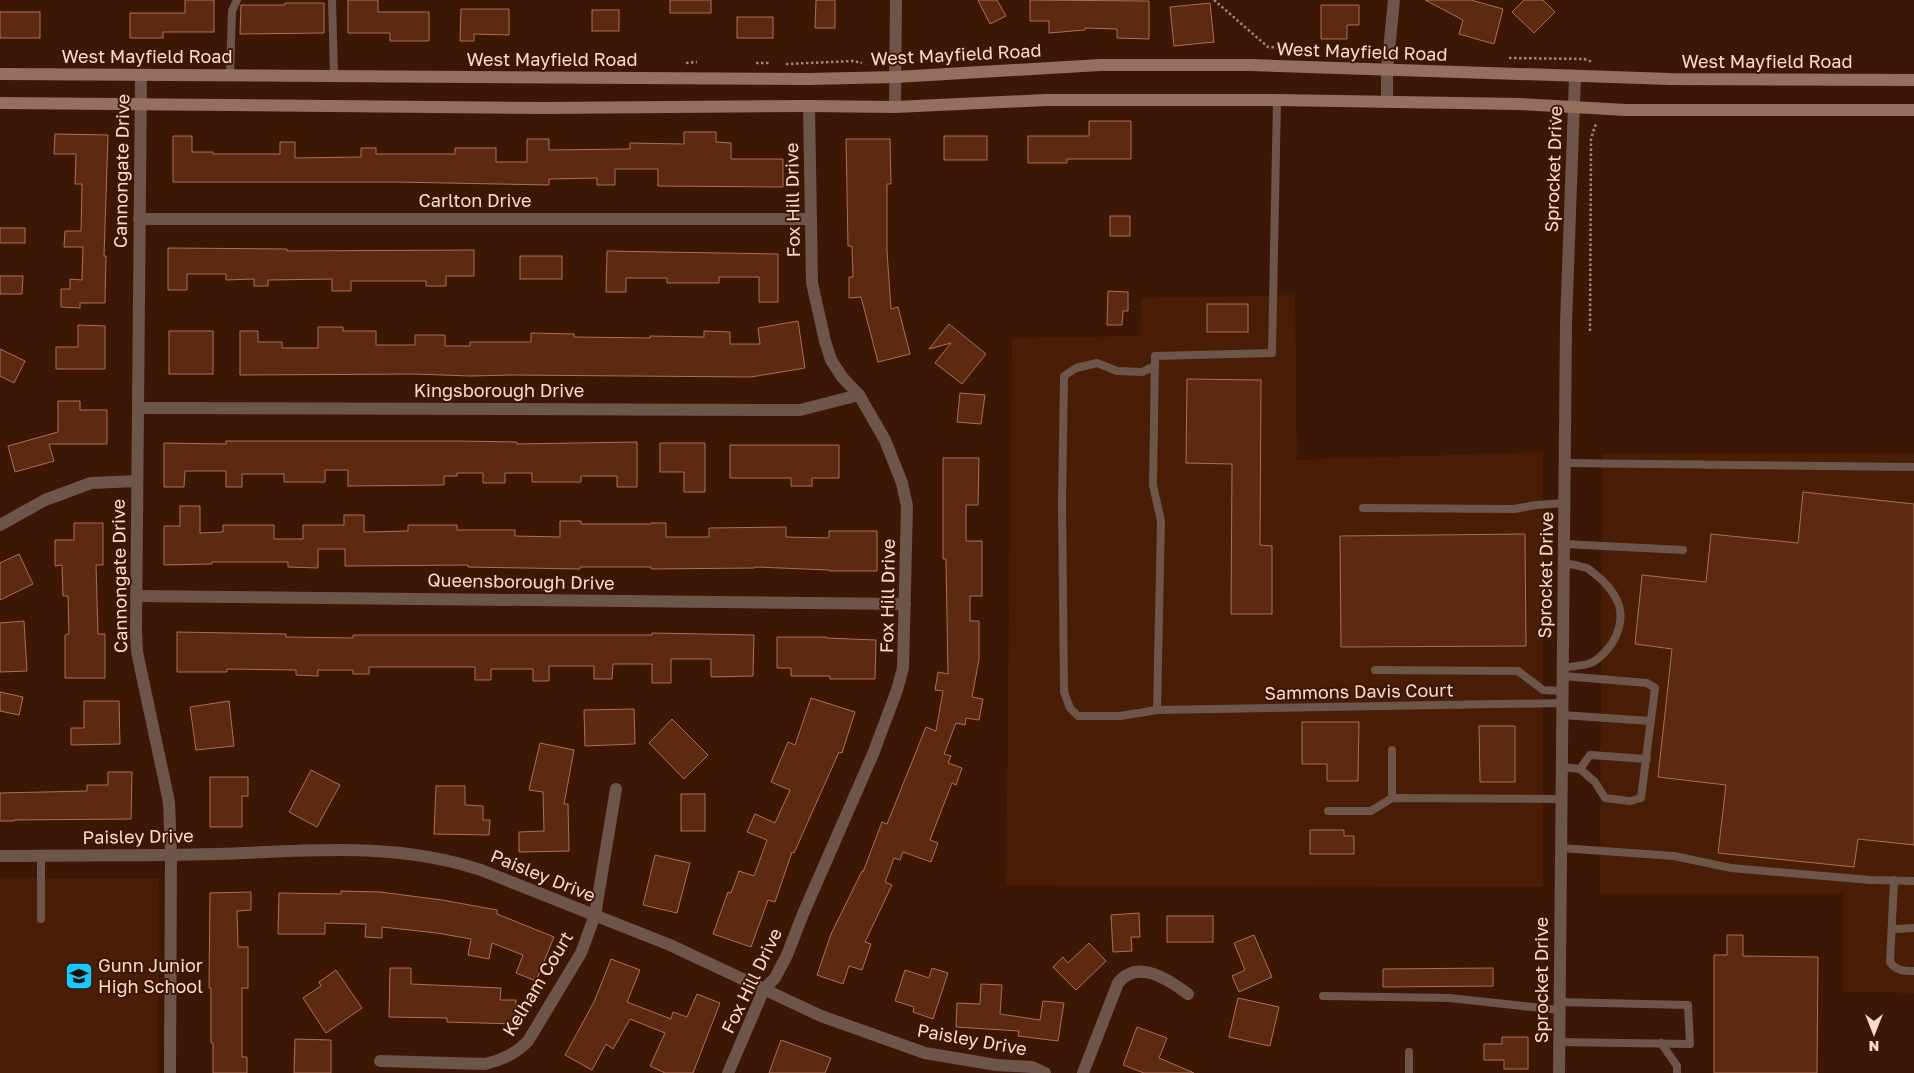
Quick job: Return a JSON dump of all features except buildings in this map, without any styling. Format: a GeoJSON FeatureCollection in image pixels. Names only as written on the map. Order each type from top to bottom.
{"type":"FeatureCollection","features":[{"type":"Feature","properties":{"kind":"main road","name":"West Mayfield Road"},"geometry":{"type":"LineString","coordinates":[[0,74],[808,79],[896,77],[1100,65],[1252,65],[1575,77],[1914,80]]}},
{"type":"Feature","properties":{"kind":"main road"},"geometry":{"type":"LineString","coordinates":[[0,103],[544,108],[895,107],[1046,100],[1277,100],[1519,104],[1626,110],[1914,110]]}},
{"type":"Feature","properties":{"kind":"street"},"geometry":{"type":"LineString","coordinates":[[895,107],[896,0]]}},
{"type":"Feature","properties":{"kind":"street"},"geometry":{"type":"LineString","coordinates":[[1387,102],[1387,70],[1394,0]]}},
{"type":"Feature","properties":{"kind":"street","name":"Cannongate Drive"},"geometry":{"type":"LineString","coordinates":[[140,75],[137,652],[169,802],[171,855],[170,1073]]}},
{"type":"Feature","properties":{"kind":"street","name":"Sprocket Drive"},"geometry":{"type":"LineString","coordinates":[[1559,1073],[1566,323],[1575,77]]}},
{"type":"Feature","properties":{"kind":"street","name":"Fox Hill Drive"},"geometry":{"type":"LineString","coordinates":[[728,1073],[764,989],[775,978],[787,955],[873,754],[897,690],[903,668],[907,506],[902,483],[885,440],[859,395],[842,377],[831,360],[825,340],[812,283],[810,106]]}},
{"type":"Feature","properties":{"kind":"street","name":"Carlton Drive"},"geometry":{"type":"LineString","coordinates":[[139,219],[811,219]]}},
{"type":"Feature","properties":{"kind":"street","name":"Kingsborough Drive"},"geometry":{"type":"LineString","coordinates":[[138,408],[800,410],[859,395]]}},
{"type":"Feature","properties":{"kind":"street"},"geometry":{"type":"LineString","coordinates":[[0,525],[45,500],[91,483],[137,481]]}},
{"type":"Feature","properties":{"kind":"street","name":"Queensborough Drive"},"geometry":{"type":"LineString","coordinates":[[136,596],[905,604]]}},
{"type":"Feature","properties":{"kind":"street","name":"Kelham Court"},"geometry":{"type":"LineString","coordinates":[[380,1061],[485,1064],[500,1060],[521,1050],[581,953],[595,915],[616,789]]}},
{"type":"Feature","properties":{"kind":"street","name":"Paisley Drive"},"geometry":{"type":"LineString","coordinates":[[0,856],[171,855],[371,850],[410,853],[453,861],[481,870],[670,945],[822,1016],[925,1053],[996,1065],[1032,1067],[1045,1073]]}},
{"type":"Feature","properties":{"kind":"street"},"geometry":{"type":"LineString","coordinates":[[1083,1073],[1118,983],[1122,978],[1129,973],[1151,972],[1168,978],[1188,994]]}},
{"type":"Feature","properties":{"kind":"lane"},"geometry":{"type":"LineString","coordinates":[[230,75],[232,11],[237,0]]}},
{"type":"Feature","properties":{"kind":"lane"},"geometry":{"type":"LineString","coordinates":[[332,0],[334,76]]}},
{"type":"Feature","properties":{"kind":"lane"},"geometry":{"type":"LineString","coordinates":[[1157,710],[1161,521],[1153,484],[1155,356],[1272,354],[1277,100]]}},
{"type":"Feature","properties":{"kind":"lane","name":"Sammons Davis Court"},"geometry":{"type":"LineString","coordinates":[[1155,366],[1142,372],[1117,371],[1097,363],[1076,368],[1064,376],[1062,503],[1064,692],[1070,708],[1078,716],[1120,716],[1157,710],[1562,703]]}},
{"type":"Feature","properties":{"kind":"lane"},"geometry":{"type":"LineString","coordinates":[[1565,463],[1914,467]]}},
{"type":"Feature","properties":{"kind":"lane"},"geometry":{"type":"LineString","coordinates":[[1363,508],[1514,509],[1564,503]]}},
{"type":"Feature","properties":{"kind":"lane"},"geometry":{"type":"LineString","coordinates":[[1564,544],[1683,550]]}},
{"type":"Feature","properties":{"kind":"lane"},"geometry":{"type":"LineString","coordinates":[[1563,672],[1592,662],[1599,657],[1614,640],[1620,627],[1621,616],[1620,605],[1616,596],[1595,574],[1588,569],[1564,562]]}},
{"type":"Feature","properties":{"kind":"lane"},"geometry":{"type":"LineString","coordinates":[[1375,670],[1518,671],[1562,703],[1652,721]]}},
{"type":"Feature","properties":{"kind":"lane"},"geometry":{"type":"LineString","coordinates":[[1562,767],[1580,769],[1595,782],[1605,798],[1630,801],[1641,798],[1655,688],[1647,683],[1563,672]]}},
{"type":"Feature","properties":{"kind":"lane"},"geometry":{"type":"LineString","coordinates":[[1392,750],[1392,798]]}},
{"type":"Feature","properties":{"kind":"lane"},"geometry":{"type":"LineString","coordinates":[[1580,769],[1590,756],[1647,759]]}},
{"type":"Feature","properties":{"kind":"lane"},"geometry":{"type":"LineString","coordinates":[[1328,811],[1371,811],[1392,798],[1561,799]]}},
{"type":"Feature","properties":{"kind":"lane"},"geometry":{"type":"LineString","coordinates":[[1560,848],[1674,856],[1732,868],[1870,880],[1914,881]]}},
{"type":"Feature","properties":{"kind":"lane"},"geometry":{"type":"LineString","coordinates":[[41,856],[41,919]]}},
{"type":"Feature","properties":{"kind":"lane"},"geometry":{"type":"LineString","coordinates":[[1894,880],[1890,962],[1894,968],[1902,971],[1914,971]]}},
{"type":"Feature","properties":{"kind":"lane"},"geometry":{"type":"LineString","coordinates":[[1892,928],[1914,928]]}},
{"type":"Feature","properties":{"kind":"lane"},"geometry":{"type":"LineString","coordinates":[[1323,996],[1450,998],[1559,1006],[1688,1005],[1690,1044],[1559,1042]]}},
{"type":"Feature","properties":{"kind":"lane"},"geometry":{"type":"LineString","coordinates":[[1661,1044],[1677,1066],[1677,1073]]}},
{"type":"Feature","properties":{"kind":"lane"},"geometry":{"type":"LineString","coordinates":[[1409,1052],[1409,1073]]}},
{"type":"Feature","properties":{"kind":"path"},"geometry":{"type":"LineString","coordinates":[[1214,0],[1268,46],[1287,48]]}},
{"type":"Feature","properties":{"kind":"path"},"geometry":{"type":"LineString","coordinates":[[786,64],[853,61],[871,64]]}},
{"type":"Feature","properties":{"kind":"path"},"geometry":{"type":"LineString","coordinates":[[1590,331],[1591,139],[1594,126],[1598,122],[1606,122]]}},
{"type":"Feature","properties":{"kind":"shaded area"},"geometry":{"type":"Polygon","coordinates":[[[1295,295],[1297,460],[1543,452],[1543,887],[1006,885],[1012,338],[1140,336],[1141,298],[1295,295]]]}},
{"type":"Feature","properties":{"kind":"shaded area"},"geometry":{"type":"Polygon","coordinates":[[[1602,454],[1914,454],[1914,993],[1843,992],[1843,894],[1600,894],[1602,454]]]}},
{"type":"Feature","properties":{"kind":"shaded area","name":"Gunn Junior High School"},"geometry":{"type":"Polygon","coordinates":[[[0,878],[159,879],[158,1073],[0,1073],[0,878]]]}},
{"type":"Feature","properties":{"kind":"place","name":"Gunn Junior High School"},"geometry":{"type":"Point","coordinates":[79,976]}}]}
